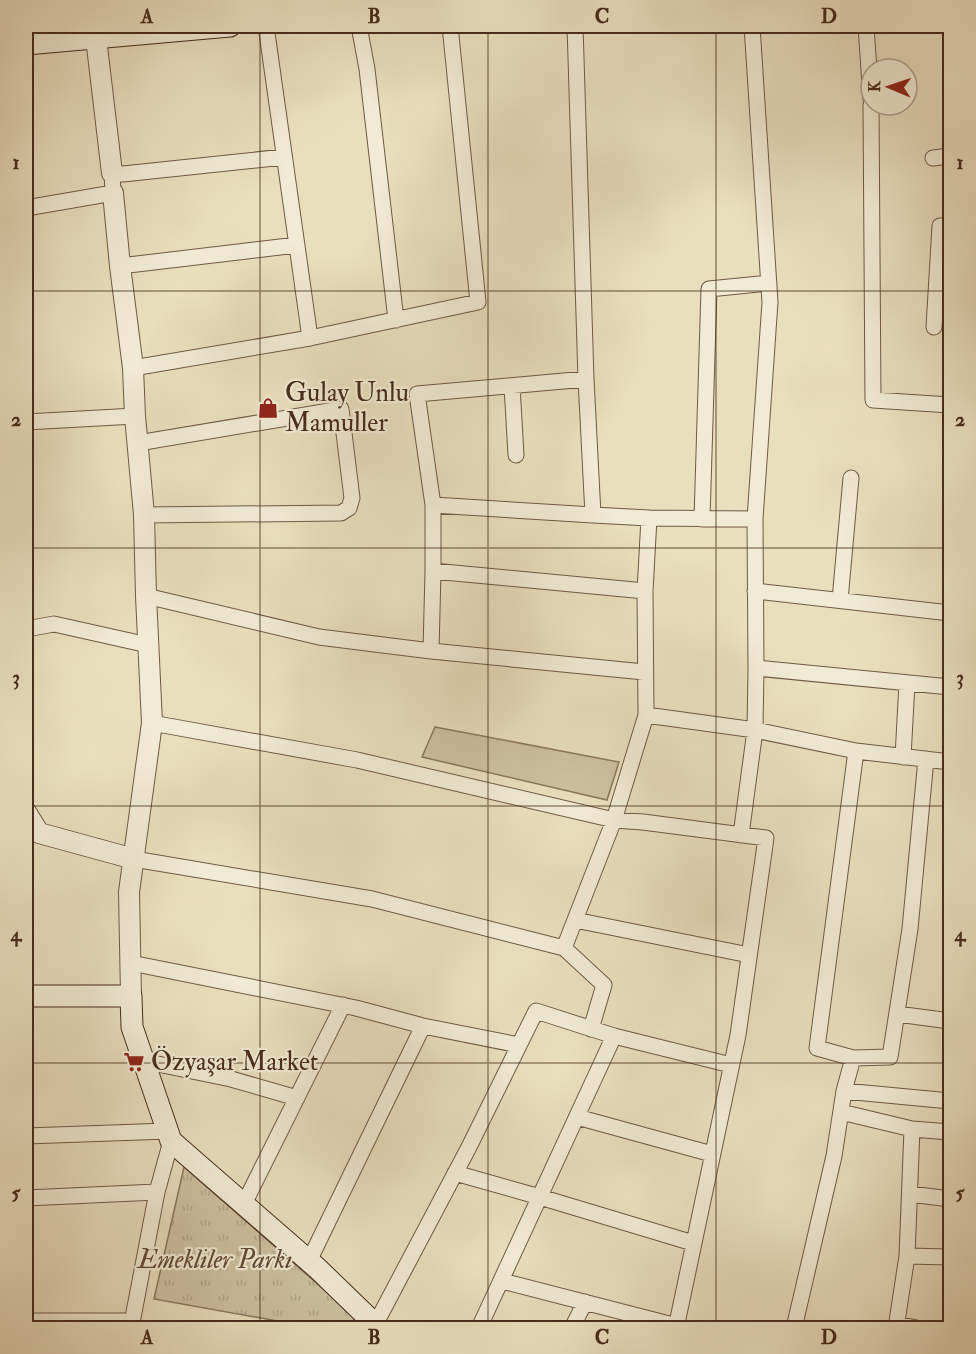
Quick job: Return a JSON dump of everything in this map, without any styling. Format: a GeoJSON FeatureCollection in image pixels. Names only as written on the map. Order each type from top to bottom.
{"type":"FeatureCollection","features":[{"type":"Feature","properties":{"kind":"main road"},"geometry":{"type":"LineString","coordinates":[[26,44],[73,33],[96,38],[230,26]]}},
{"type":"Feature","properties":{"kind":"main road"},"geometry":{"type":"LineString","coordinates":[[26,996],[131,996],[132,1027],[170,1136],[309,1261],[377,1327]]}},
{"type":"Feature","properties":{"kind":"street"},"geometry":{"type":"LineString","coordinates":[[266,26],[310,338]]}},
{"type":"Feature","properties":{"kind":"street"},"geometry":{"type":"LineString","coordinates":[[359,26],[368,69],[396,320]]}},
{"type":"Feature","properties":{"kind":"street"},"geometry":{"type":"LineString","coordinates":[[133,368],[310,338],[478,302],[450,26]]}},
{"type":"Feature","properties":{"kind":"street"},"geometry":{"type":"LineString","coordinates":[[575,26],[586,379],[593,515]]}},
{"type":"Feature","properties":{"kind":"street"},"geometry":{"type":"LineString","coordinates":[[741,835],[755,730],[755,519],[770,302],[752,26]]}},
{"type":"Feature","properties":{"kind":"street"},"geometry":{"type":"LineString","coordinates":[[866,26],[868,57]]}},
{"type":"Feature","properties":{"kind":"street"},"geometry":{"type":"LineString","coordinates":[[96,38],[133,368],[144,515],[152,723],[129,892],[131,996]]}},
{"type":"Feature","properties":{"kind":"street"},"geometry":{"type":"LineString","coordinates":[[871,117],[873,400],[951,405]]}},
{"type":"Feature","properties":{"kind":"street"},"geometry":{"type":"LineString","coordinates":[[933,158],[951,156]]}},
{"type":"Feature","properties":{"kind":"street"},"geometry":{"type":"LineString","coordinates":[[112,173],[123,174],[284,157]]}},
{"type":"Feature","properties":{"kind":"street"},"geometry":{"type":"LineString","coordinates":[[26,208],[113,193]]}},
{"type":"Feature","properties":{"kind":"street"},"geometry":{"type":"LineString","coordinates":[[934,327],[940,226],[951,226]]}},
{"type":"Feature","properties":{"kind":"street"},"geometry":{"type":"LineString","coordinates":[[120,266],[297,245]]}},
{"type":"Feature","properties":{"kind":"street"},"geometry":{"type":"LineString","coordinates":[[702,519],[709,289],[769,283]]}},
{"type":"Feature","properties":{"kind":"street"},"geometry":{"type":"LineString","coordinates":[[431,651],[433,505],[417,394],[586,379]]}},
{"type":"Feature","properties":{"kind":"street"},"geometry":{"type":"LineString","coordinates":[[512,386],[516,455]]}},
{"type":"Feature","properties":{"kind":"street"},"geometry":{"type":"LineString","coordinates":[[138,443],[341,409],[352,498],[349,508],[341,513],[144,515]]}},
{"type":"Feature","properties":{"kind":"street"},"geometry":{"type":"LineString","coordinates":[[26,422],[135,416]]}},
{"type":"Feature","properties":{"kind":"street"},"geometry":{"type":"LineString","coordinates":[[840,600],[851,478]]}},
{"type":"Feature","properties":{"kind":"street"},"geometry":{"type":"LineString","coordinates":[[433,505],[649,518],[755,519]]}},
{"type":"Feature","properties":{"kind":"street"},"geometry":{"type":"LineString","coordinates":[[564,948],[614,820],[646,715],[645,591],[649,518]]}},
{"type":"Feature","properties":{"kind":"street"},"geometry":{"type":"LineString","coordinates":[[433,571],[645,591]]}},
{"type":"Feature","properties":{"kind":"street"},"geometry":{"type":"LineString","coordinates":[[755,591],[951,613]]}},
{"type":"Feature","properties":{"kind":"street"},"geometry":{"type":"LineString","coordinates":[[146,596],[319,637],[431,651],[644,672]]}},
{"type":"Feature","properties":{"kind":"street"},"geometry":{"type":"LineString","coordinates":[[26,629],[54,624],[148,645]]}},
{"type":"Feature","properties":{"kind":"street"},"geometry":{"type":"LineString","coordinates":[[756,668],[951,687]]}},
{"type":"Feature","properties":{"kind":"street"},"geometry":{"type":"LineString","coordinates":[[903,757],[907,682]]}},
{"type":"Feature","properties":{"kind":"street"},"geometry":{"type":"LineString","coordinates":[[646,715],[755,730],[856,751],[951,762]]}},
{"type":"Feature","properties":{"kind":"street"},"geometry":{"type":"LineString","coordinates":[[152,723],[357,760],[614,820],[766,838],[738,1035],[676,1327],[502,1281]]}},
{"type":"Feature","properties":{"kind":"street"},"geometry":{"type":"LineString","coordinates":[[856,751],[817,1048],[852,1058],[890,1057],[910,929],[926,759]]}},
{"type":"Feature","properties":{"kind":"street"},"geometry":{"type":"LineString","coordinates":[[26,812],[39,833],[134,859],[372,899],[564,948],[604,985],[591,1029]]}},
{"type":"Feature","properties":{"kind":"street"},"geometry":{"type":"LineString","coordinates":[[575,920],[749,956]]}},
{"type":"Feature","properties":{"kind":"street"},"geometry":{"type":"LineString","coordinates":[[130,963],[343,1005],[423,1026],[519,1045]]}},
{"type":"Feature","properties":{"kind":"street"},"geometry":{"type":"LineString","coordinates":[[244,1204],[343,1005]]}},
{"type":"Feature","properties":{"kind":"street"},"geometry":{"type":"LineString","coordinates":[[377,1327],[536,1011],[614,1036],[732,1065]]}},
{"type":"Feature","properties":{"kind":"street"},"geometry":{"type":"LineString","coordinates":[[897,1014],[951,1021]]}},
{"type":"Feature","properties":{"kind":"street"},"geometry":{"type":"LineString","coordinates":[[309,1261],[423,1026]]}},
{"type":"Feature","properties":{"kind":"street"},"geometry":{"type":"LineString","coordinates":[[479,1329],[614,1036]]}},
{"type":"Feature","properties":{"kind":"street"},"geometry":{"type":"LineString","coordinates":[[794,1329],[834,1156],[844,1091],[852,1058]]}},
{"type":"Feature","properties":{"kind":"street"},"geometry":{"type":"LineString","coordinates":[[143,1061],[231,1079],[297,1098]]}},
{"type":"Feature","properties":{"kind":"street"},"geometry":{"type":"LineString","coordinates":[[844,1091],[951,1101]]}},
{"type":"Feature","properties":{"kind":"street"},"geometry":{"type":"LineString","coordinates":[[841,1112],[912,1129],[951,1132]]}},
{"type":"Feature","properties":{"kind":"street"},"geometry":{"type":"LineString","coordinates":[[577,1118],[712,1154]]}},
{"type":"Feature","properties":{"kind":"street"},"geometry":{"type":"LineString","coordinates":[[912,1129],[907,1256],[896,1326],[916,1329]]}},
{"type":"Feature","properties":{"kind":"street"},"geometry":{"type":"LineString","coordinates":[[26,1136],[170,1136],[157,1192],[133,1325],[26,1321]]}},
{"type":"Feature","properties":{"kind":"street"},"geometry":{"type":"LineString","coordinates":[[455,1173],[693,1243]]}},
{"type":"Feature","properties":{"kind":"street"},"geometry":{"type":"LineString","coordinates":[[26,1198],[157,1192]]}},
{"type":"Feature","properties":{"kind":"street"},"geometry":{"type":"LineString","coordinates":[[910,1194],[951,1199]]}},
{"type":"Feature","properties":{"kind":"street"},"geometry":{"type":"LineString","coordinates":[[907,1256],[951,1257]]}},
{"type":"Feature","properties":{"kind":"street"},"geometry":{"type":"LineString","coordinates":[[572,1329],[585,1302]]}},
{"type":"Feature","properties":{"kind":"green space"},"geometry":{"type":"Polygon","coordinates":[[[435,727],[619,762],[607,800],[422,757],[435,727]]]}},
{"type":"Feature","properties":{"kind":"green space","name":"Emekliler Parkı"},"geometry":{"type":"Polygon","coordinates":[[[184,1167],[353,1315],[356,1328],[317,1328],[154,1299],[184,1167]]]}},
{"type":"Feature","properties":{"kind":"place","name":"Gulay Unlu Mamuller"},"geometry":{"type":"Point","coordinates":[268,408]}},
{"type":"Feature","properties":{"kind":"place","name":"Özyaşar Market"},"geometry":{"type":"Point","coordinates":[134,1062]}}]}
